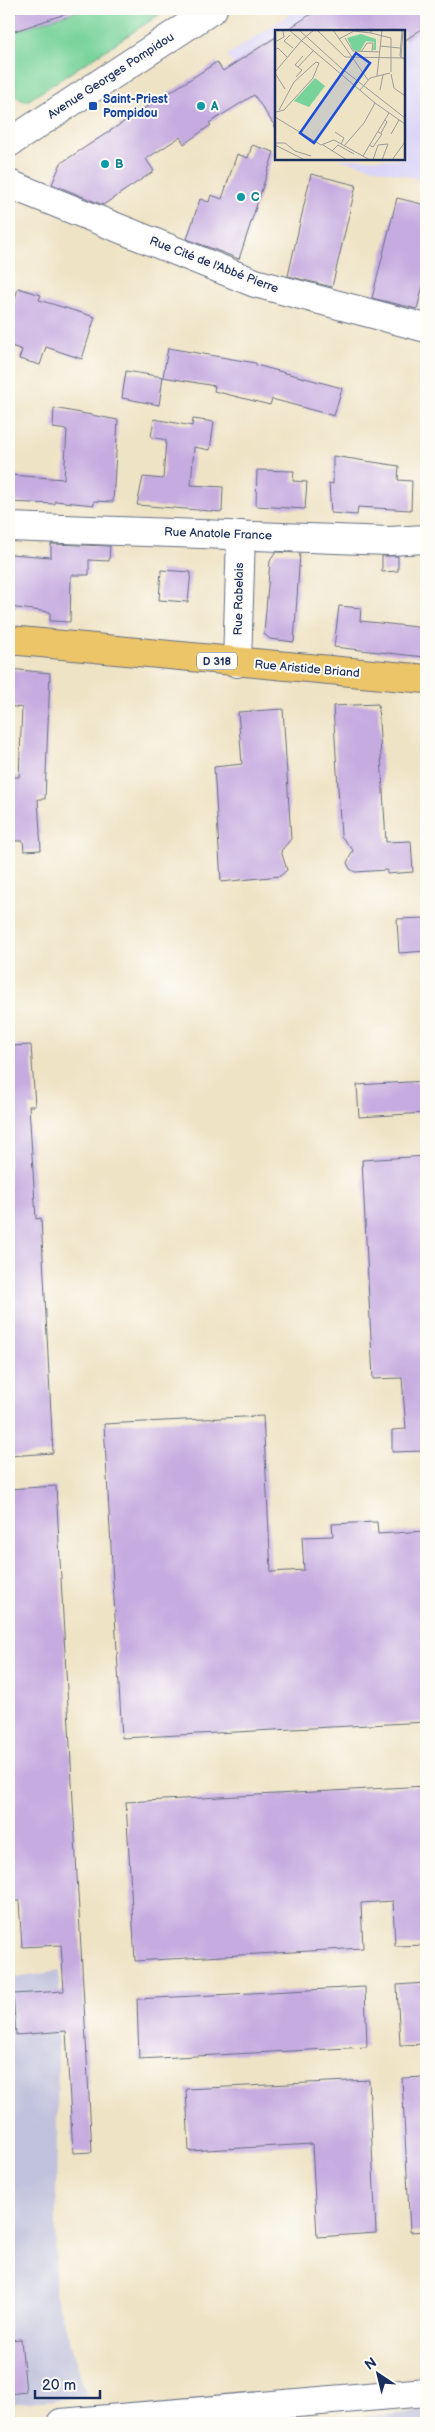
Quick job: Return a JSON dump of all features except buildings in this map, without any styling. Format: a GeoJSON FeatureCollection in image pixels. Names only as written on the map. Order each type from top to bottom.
{"type":"FeatureCollection","features":[{"type":"Feature","properties":{"kind":"main road","name":"Rue Aristide Briand"},"geometry":{"type":"LineString","coordinates":[[9,640],[238,663],[426,679]]}},
{"type":"Feature","properties":{"kind":"street","name":"Avenue Georges Pompidou"},"geometry":{"type":"LineString","coordinates":[[9,143],[212,9]]}},
{"type":"Feature","properties":{"kind":"street","name":"Rue Cité de l'Abbé Pierre"},"geometry":{"type":"LineString","coordinates":[[9,184],[255,283],[426,328]]}},
{"type":"Feature","properties":{"kind":"street","name":"Rue Anatole France"},"geometry":{"type":"LineString","coordinates":[[9,527],[389,540],[426,538]]}},
{"type":"Feature","properties":{"kind":"street","name":"Rue Rabelais"},"geometry":{"type":"LineString","coordinates":[[238,663],[241,535]]}},
{"type":"Feature","properties":{"kind":"street"},"geometry":{"type":"LineString","coordinates":[[60,2423],[426,2392]]}},
{"type":"Feature","properties":{"kind":"shaded area"},"geometry":{"type":"Polygon","coordinates":[[[298,9],[426,9],[426,181],[342,160],[405,160],[405,30],[275,30],[275,128],[227,55],[298,9]]]}},
{"type":"Feature","properties":{"kind":"shaded area"},"geometry":{"type":"Polygon","coordinates":[[[59,1971],[55,2293],[87,2397],[9,2404],[9,1979],[59,1971]]]}},
{"type":"Feature","properties":{"kind":"shaded area"},"geometry":{"type":"Polygon","coordinates":[[[426,2411],[426,2423],[295,2423],[426,2411]]]}},
{"type":"Feature","properties":{"kind":"green space"},"geometry":{"type":"Polygon","coordinates":[[[82,9],[168,9],[26,102],[9,93],[9,33],[82,9]]]}},
{"type":"Feature","properties":{"kind":"place","name":"Saint-Priest Pompidou"},"geometry":{"type":"Point","coordinates":[93,106]}},
{"type":"Feature","properties":{"kind":"place","name":"A"},"geometry":{"type":"Point","coordinates":[201,106]}},
{"type":"Feature","properties":{"kind":"place","name":"B"},"geometry":{"type":"Point","coordinates":[105,164]}},
{"type":"Feature","properties":{"kind":"place","name":"C"},"geometry":{"type":"Point","coordinates":[241,197]}}]}
